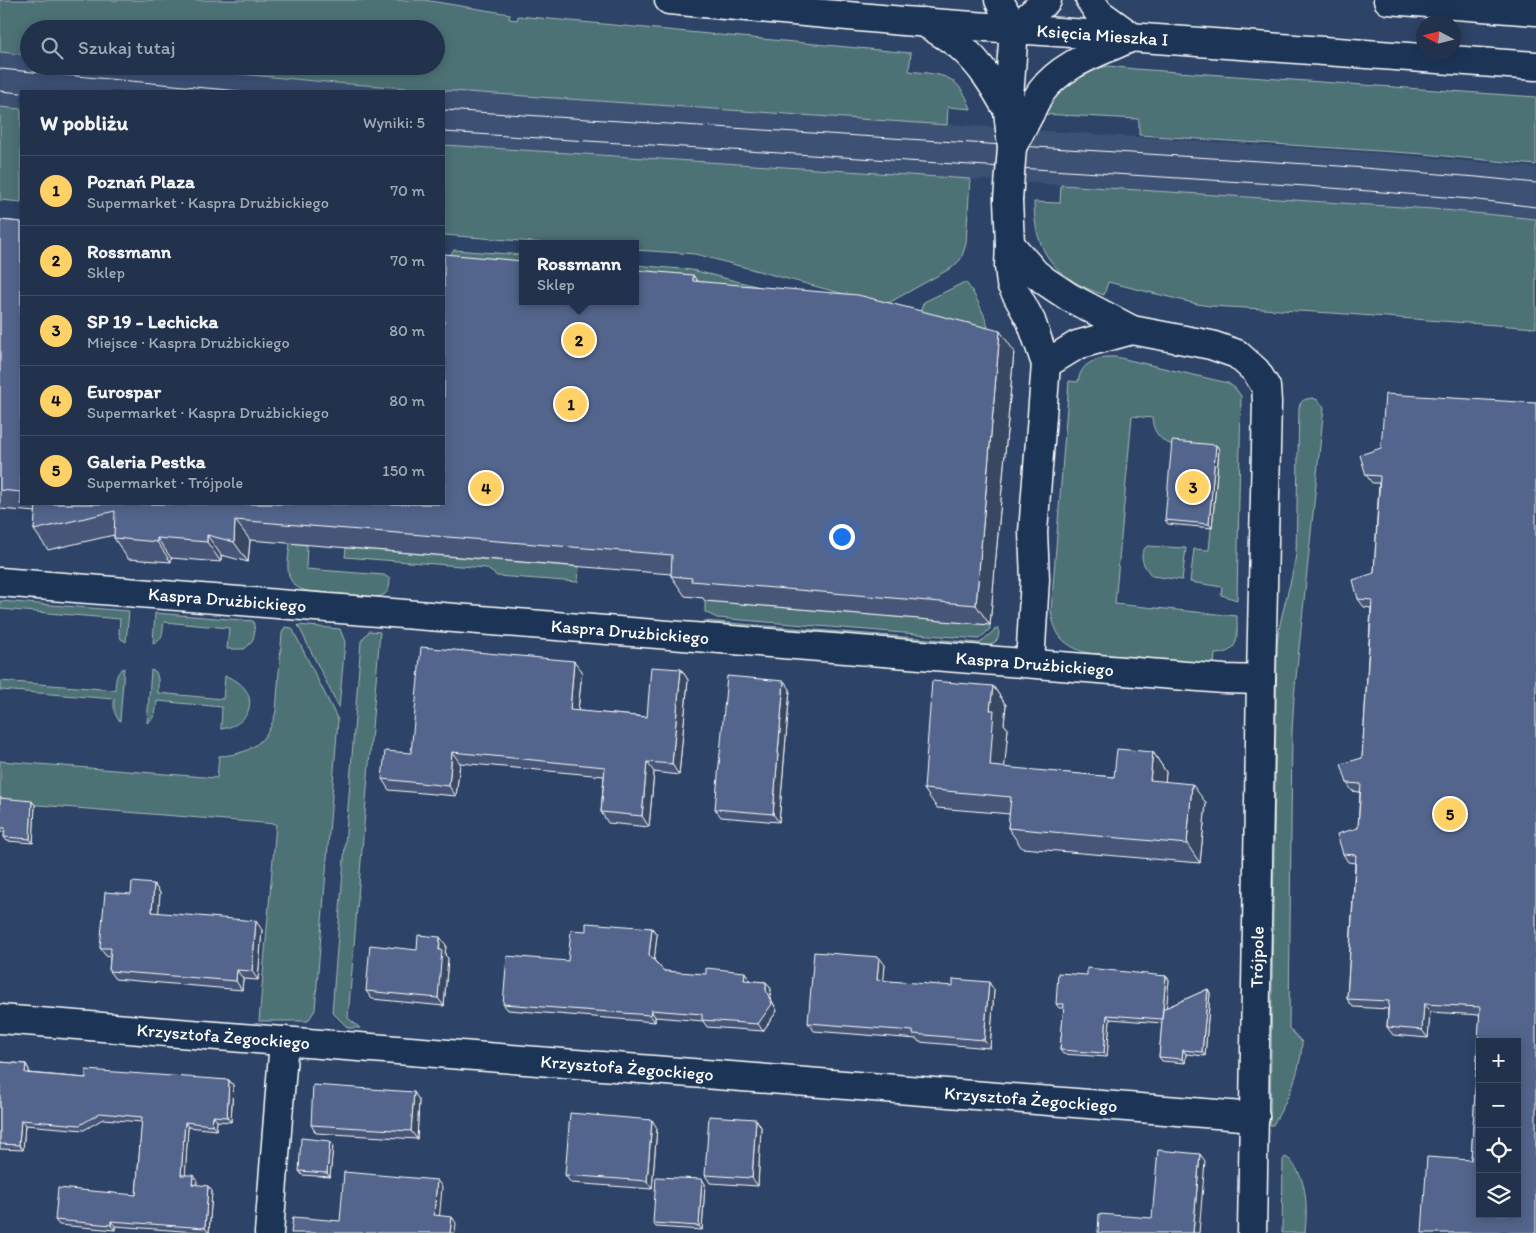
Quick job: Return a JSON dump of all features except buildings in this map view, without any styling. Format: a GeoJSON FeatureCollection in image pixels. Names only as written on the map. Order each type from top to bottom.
{"type":"FeatureCollection","features":[{"type":"Feature","properties":{"kind":"street","name":"Księcia Mieszka I"},"geometry":{"type":"LineString","coordinates":[[669,0],[1014,29],[1536,66]]}},
{"type":"Feature","properties":{"kind":"street"},"geometry":{"type":"LineString","coordinates":[[999,0],[1014,29],[1019,112],[1012,146],[1008,200],[1010,244],[1008,266],[1011,284],[1031,320],[1046,364],[1033,532],[1035,579],[1030,663]]}},
{"type":"Feature","properties":{"kind":"street"},"geometry":{"type":"LineString","coordinates":[[1014,29],[1047,0]]}},
{"type":"Feature","properties":{"kind":"street"},"geometry":{"type":"LineString","coordinates":[[1019,112],[1067,68],[1132,37],[1100,13],[1090,0]]}},
{"type":"Feature","properties":{"kind":"street"},"geometry":{"type":"LineString","coordinates":[[1388,0],[1536,11]]}},
{"type":"Feature","properties":{"kind":"street"},"geometry":{"type":"LineString","coordinates":[[924,22],[959,46],[977,63],[1019,112]]}},
{"type":"Feature","properties":{"kind":"street"},"geometry":{"type":"LineString","coordinates":[[1010,244],[1045,282],[1069,297],[1132,330]]}},
{"type":"Feature","properties":{"kind":"street"},"geometry":{"type":"LineString","coordinates":[[1046,364],[1077,345],[1132,330]]}},
{"type":"Feature","properties":{"kind":"street","name":"Trójpole"},"geometry":{"type":"LineString","coordinates":[[1132,330],[1211,345],[1238,354],[1256,371],[1266,387],[1252,1233]]}},
{"type":"Feature","properties":{"kind":"street","name":"Kaspra Drużbickiego"},"geometry":{"type":"LineString","coordinates":[[0,582],[1224,679],[1261,680]]}},
{"type":"Feature","properties":{"kind":"street","name":"Krzysztofa Żegockiego"},"geometry":{"type":"LineString","coordinates":[[0,1019],[1255,1117]]}},
{"type":"Feature","properties":{"kind":"street"},"geometry":{"type":"LineString","coordinates":[[269,1233],[284,1041]]}},
{"type":"Feature","properties":{"kind":"shaded area"},"geometry":{"type":"Polygon","coordinates":[[[0,52],[20,54],[20,75],[251,75],[440,90],[20,90],[20,109],[0,107],[0,52]]]}},
{"type":"Feature","properties":{"kind":"shaded area"},"geometry":{"type":"Polygon","coordinates":[[[445,90],[1390,154],[1536,168],[1536,219],[1433,209],[445,145],[445,90]]]}},
{"type":"Feature","properties":{"kind":"green space"},"geometry":{"type":"Polygon","coordinates":[[[0,0],[424,0],[510,14],[509,19],[517,20],[518,16],[911,53],[909,71],[940,75],[955,82],[961,88],[971,109],[948,107],[947,125],[336,83],[251,75],[445,75],[445,20],[20,20],[20,54],[0,52],[0,0]]]}},
{"type":"Feature","properties":{"kind":"green space"},"geometry":{"type":"Polygon","coordinates":[[[1109,66],[1536,97],[1536,165],[1424,154],[1139,135],[1138,119],[1041,114],[1047,100],[1082,71],[1109,66]]]}},
{"type":"Feature","properties":{"kind":"green space"},"geometry":{"type":"Polygon","coordinates":[[[0,107],[20,109],[20,202],[0,200],[0,107]]]}},
{"type":"Feature","properties":{"kind":"green space"},"geometry":{"type":"Polygon","coordinates":[[[445,145],[970,179],[966,244],[961,259],[953,267],[885,305],[695,254],[639,250],[639,240],[519,241],[445,235],[445,145]]]}},
{"type":"Feature","properties":{"kind":"green space"},"geometry":{"type":"Polygon","coordinates":[[[1061,185],[1433,209],[1536,219],[1536,328],[1210,306],[1108,282],[1104,295],[1087,289],[1073,281],[1051,262],[1043,250],[1035,220],[1034,202],[1060,203],[1061,185]]]}},
{"type":"Feature","properties":{"kind":"green space"},"geometry":{"type":"Polygon","coordinates":[[[454,250],[519,255],[519,279],[448,257],[454,250]]]}},
{"type":"Feature","properties":{"kind":"green space"},"geometry":{"type":"Polygon","coordinates":[[[639,265],[692,270],[872,315],[639,289],[639,265]]]}},
{"type":"Feature","properties":{"kind":"green space"},"geometry":{"type":"Polygon","coordinates":[[[965,282],[979,304],[988,328],[982,330],[924,315],[921,309],[924,302],[965,282]]]}},
{"type":"Feature","properties":{"kind":"green space"},"geometry":{"type":"Polygon","coordinates":[[[1105,357],[1116,357],[1228,383],[1241,396],[1237,600],[1221,595],[1222,587],[1190,582],[1194,549],[1209,550],[1219,450],[1186,448],[1167,443],[1155,429],[1152,418],[1132,416],[1115,604],[1237,616],[1236,642],[1229,650],[1215,654],[1214,664],[1087,653],[1066,643],[1055,627],[1051,611],[1069,381],[1078,382],[1081,372],[1087,365],[1105,357]]]}},
{"type":"Feature","properties":{"kind":"green space"},"geometry":{"type":"Polygon","coordinates":[[[1312,398],[1318,400],[1324,407],[1292,732],[1289,1028],[1302,1042],[1299,1064],[1293,1085],[1273,1125],[1270,1125],[1277,644],[1296,554],[1299,407],[1304,400],[1312,398]]]}},
{"type":"Feature","properties":{"kind":"green space"},"geometry":{"type":"Polygon","coordinates":[[[290,543],[307,545],[306,569],[384,575],[390,579],[388,589],[385,594],[376,597],[306,591],[298,588],[293,583],[288,572],[290,543]]]}},
{"type":"Feature","properties":{"kind":"green space"},"geometry":{"type":"Polygon","coordinates":[[[1147,546],[1186,548],[1182,580],[1152,576],[1146,569],[1142,557],[1142,553],[1147,546]]]}},
{"type":"Feature","properties":{"kind":"green space"},"geometry":{"type":"Polygon","coordinates":[[[346,548],[579,567],[578,582],[497,576],[486,568],[345,557],[346,548]]]}},
{"type":"Feature","properties":{"kind":"green space"},"geometry":{"type":"Polygon","coordinates":[[[0,601],[129,611],[126,642],[121,639],[119,633],[120,619],[0,609],[0,601]]]}},
{"type":"Feature","properties":{"kind":"green space"},"geometry":{"type":"Polygon","coordinates":[[[705,601],[990,625],[990,629],[979,639],[717,618],[705,612],[705,601]]]}},
{"type":"Feature","properties":{"kind":"green space"},"geometry":{"type":"Polygon","coordinates":[[[155,613],[253,621],[254,636],[244,649],[227,649],[229,628],[164,622],[161,638],[153,644],[155,613]]]}},
{"type":"Feature","properties":{"kind":"green space"},"geometry":{"type":"Polygon","coordinates":[[[704,621],[980,643],[998,627],[999,637],[988,646],[704,623],[704,621]]]}},
{"type":"Feature","properties":{"kind":"green space"},"geometry":{"type":"Polygon","coordinates":[[[298,625],[340,629],[345,642],[339,708],[298,625]]]}},
{"type":"Feature","properties":{"kind":"green space"},"geometry":{"type":"Polygon","coordinates":[[[285,627],[292,628],[338,720],[315,1010],[308,1021],[259,1021],[276,824],[0,802],[0,761],[217,778],[219,756],[240,753],[249,749],[263,738],[273,722],[276,711],[282,633],[285,627]]]}},
{"type":"Feature","properties":{"kind":"green space"},"geometry":{"type":"Polygon","coordinates":[[[369,631],[380,632],[348,1018],[360,1028],[348,1028],[332,1012],[361,641],[369,631]]]}},
{"type":"Feature","properties":{"kind":"green space"},"geometry":{"type":"Polygon","coordinates":[[[124,668],[120,721],[115,713],[114,699],[0,690],[0,681],[115,690],[117,675],[124,668]]]}},
{"type":"Feature","properties":{"kind":"green space"},"geometry":{"type":"Polygon","coordinates":[[[151,670],[156,672],[158,693],[223,699],[225,676],[236,681],[249,696],[250,704],[247,713],[242,720],[233,726],[221,729],[222,707],[157,701],[154,716],[147,723],[151,670]]]}},
{"type":"Feature","properties":{"kind":"green space"},"geometry":{"type":"Polygon","coordinates":[[[1285,1157],[1296,1168],[1303,1183],[1306,1208],[1305,1233],[1282,1233],[1283,1160],[1285,1157]]]}},
{"type":"Feature","properties":{"kind":"tram line"},"geometry":{"type":"LineString","coordinates":[[0,69],[20,71]]}},
{"type":"Feature","properties":{"kind":"tram line"},"geometry":{"type":"LineString","coordinates":[[65,75],[228,90]]}},
{"type":"Feature","properties":{"kind":"tram line"},"geometry":{"type":"LineString","coordinates":[[0,91],[20,93]]}},
{"type":"Feature","properties":{"kind":"tram line"},"geometry":{"type":"LineString","coordinates":[[445,110],[1339,166],[1536,183]]}},
{"type":"Feature","properties":{"kind":"tram line"},"geometry":{"type":"LineString","coordinates":[[445,132],[1306,186],[1470,199],[1536,207]]}},
{"type":"Feature","properties":{"kind":"place","name":"Rossmann"},"geometry":{"type":"Point","coordinates":[579,340]}},
{"type":"Feature","properties":{"kind":"place","name":"Poznań Plaza"},"geometry":{"type":"Point","coordinates":[571,404]}},
{"type":"Feature","properties":{"kind":"place","name":"SP 19 - Lechicka"},"geometry":{"type":"Point","coordinates":[1193,487]}},
{"type":"Feature","properties":{"kind":"place","name":"Eurospar"},"geometry":{"type":"Point","coordinates":[486,488]}},
{"type":"Feature","properties":{"kind":"place","name":"Galeria Pestka"},"geometry":{"type":"Point","coordinates":[1450,814]}}]}
